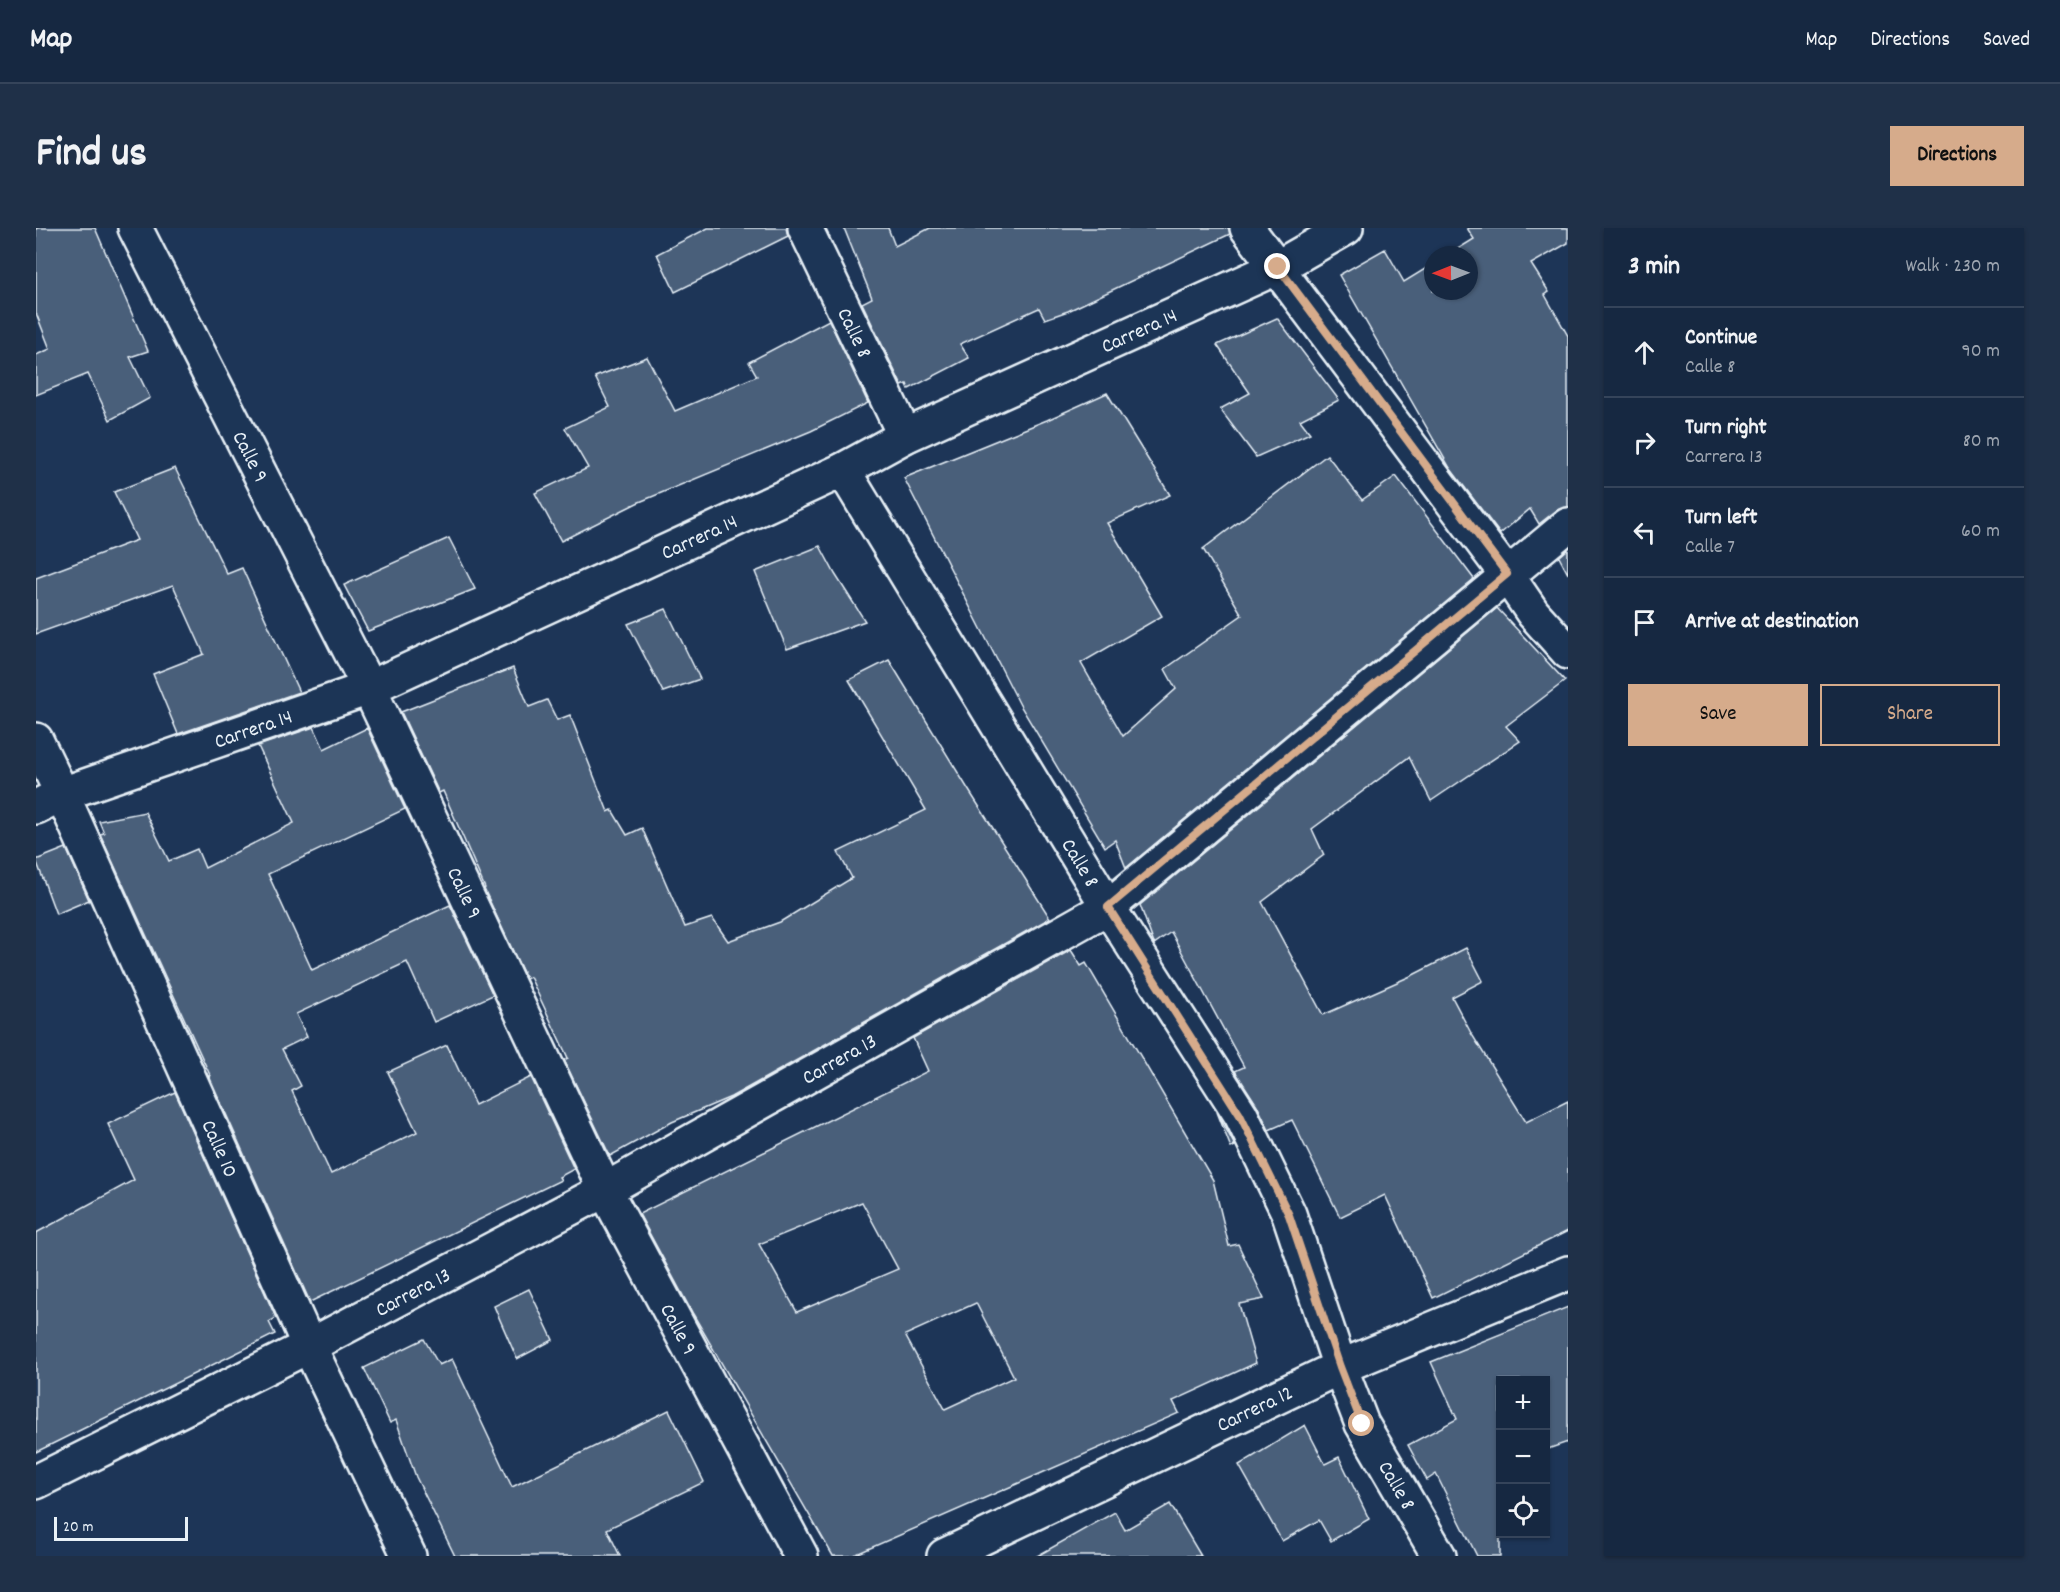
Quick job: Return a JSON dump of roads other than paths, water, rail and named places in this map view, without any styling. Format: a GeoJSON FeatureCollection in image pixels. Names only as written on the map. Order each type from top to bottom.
{"type":"FeatureCollection","features":[{"type":"Feature","properties":{"kind":"street","name":"Calle 9"},"geometry":{"type":"LineString","coordinates":[[135,228],[369,688],[605,1190],[801,1556]]}},
{"type":"Feature","properties":{"kind":"street","name":"Calle 8"},"geometry":{"type":"LineString","coordinates":[[805,228],[905,436]]}},
{"type":"Feature","properties":{"kind":"street"},"geometry":{"type":"LineString","coordinates":[[1247,228],[1507,574],[1533,613],[1568,652]]}},
{"type":"Feature","properties":{"kind":"street","name":"Carrera 14"},"geometry":{"type":"LineString","coordinates":[[49,801],[369,688],[843,470],[905,436],[1278,267],[1346,228]]}},
{"type":"Feature","properties":{"kind":"street","name":"Calle 8"},"geometry":{"type":"LineString","coordinates":[[843,470],[1108,907],[1240,1115],[1289,1215],[1340,1367],[1362,1424],[1439,1556]]}},
{"type":"Feature","properties":{"kind":"street","name":"Carrera 13"},"geometry":{"type":"LineString","coordinates":[[36,1482],[309,1346],[605,1190],[1108,907],[1568,525]]}},
{"type":"Feature","properties":{"kind":"street","name":"Calle 10"},"geometry":{"type":"LineString","coordinates":[[36,740],[49,801],[409,1556]]}},
{"type":"Feature","properties":{"kind":"street","name":"Carrera 12"},"geometry":{"type":"LineString","coordinates":[[945,1556],[1340,1367],[1568,1273]]}}]}
